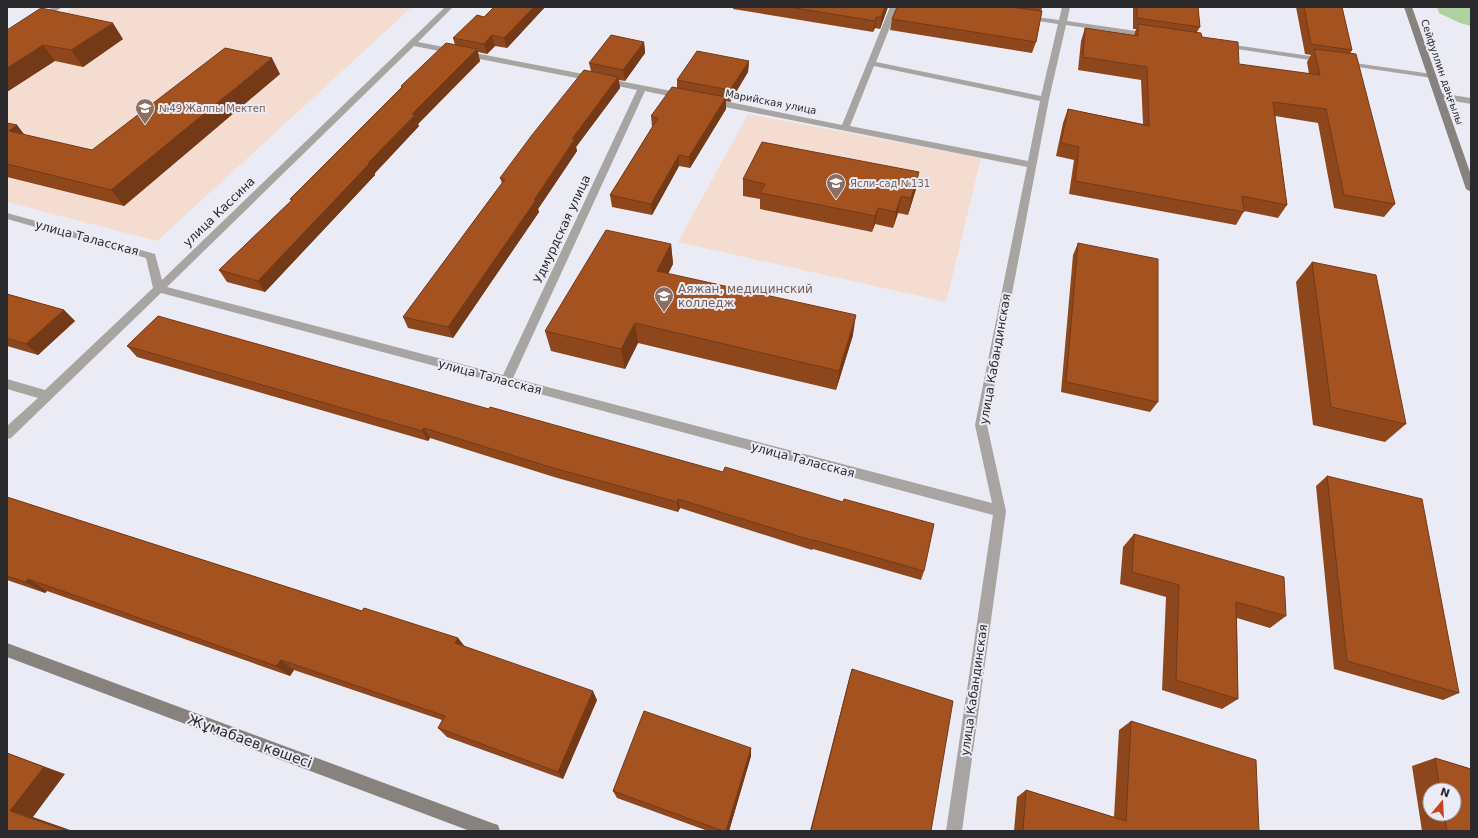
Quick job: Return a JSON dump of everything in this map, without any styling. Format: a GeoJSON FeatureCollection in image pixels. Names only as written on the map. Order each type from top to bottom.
{"type":"FeatureCollection","features":[{"type":"Feature","properties":{"kind":"main road","name":"Сейфуллин даңғылы"},"geometry":{"type":"LineString","coordinates":[[1408,7],[1471,189]]}},
{"type":"Feature","properties":{"kind":"main road","name":"Жұмабаев көшесі"},"geometry":{"type":"LineString","coordinates":[[7,650],[492,831]]}},
{"type":"Feature","properties":{"kind":"street"},"geometry":{"type":"LineString","coordinates":[[32,23],[58,7]]}},
{"type":"Feature","properties":{"kind":"street","name":"улица Кассина"},"geometry":{"type":"LineString","coordinates":[[7,434],[159,289],[449,7]]}},
{"type":"Feature","properties":{"kind":"street"},"geometry":{"type":"LineString","coordinates":[[845,128],[894,7]]}},
{"type":"Feature","properties":{"kind":"street","name":"улица Кабандинская"},"geometry":{"type":"LineString","coordinates":[[954,831],[1000,511],[981,425],[1045,98],[1066,7]]}},
{"type":"Feature","properties":{"kind":"street"},"geometry":{"type":"LineString","coordinates":[[1015,16],[1162,37]]}},
{"type":"Feature","properties":{"kind":"street"},"geometry":{"type":"LineString","coordinates":[[411,43],[689,97]]}},
{"type":"Feature","properties":{"kind":"street"},"geometry":{"type":"LineString","coordinates":[[1216,44],[1432,76]]}},
{"type":"Feature","properties":{"kind":"street"},"geometry":{"type":"LineString","coordinates":[[871,63],[1045,98]]}},
{"type":"Feature","properties":{"kind":"street","name":"Удмурдская улица"},"geometry":{"type":"LineString","coordinates":[[506,381],[642,88]]}},
{"type":"Feature","properties":{"kind":"street"},"geometry":{"type":"LineString","coordinates":[[1439,96],[1471,101]]}},
{"type":"Feature","properties":{"kind":"street","name":"Марийская улица"},"geometry":{"type":"LineString","coordinates":[[704,100],[1032,165]]}},
{"type":"Feature","properties":{"kind":"street","name":"улица Таласская"},"geometry":{"type":"LineString","coordinates":[[7,216],[152,256],[159,289],[1000,511]]}},
{"type":"Feature","properties":{"kind":"street"},"geometry":{"type":"LineString","coordinates":[[7,384],[48,396]]}},
{"type":"Feature","properties":{"kind":"shaded area","name":"№49 Жалпы Мектеп"},"geometry":{"type":"Polygon","coordinates":[[[74,7],[412,7],[157,241],[7,202],[7,48],[74,7]]]}},
{"type":"Feature","properties":{"kind":"shaded area","name":"Ясли-сад №131"},"geometry":{"type":"Polygon","coordinates":[[[748,114],[981,158],[946,302],[678,242],[748,114]]]}},
{"type":"Feature","properties":{"kind":"green space"},"geometry":{"type":"Polygon","coordinates":[[[1437,7],[1471,7],[1471,26],[1460,23],[1439,13],[1437,7]]]}},
{"type":"Feature","properties":{"kind":"building"},"geometry":{"type":"Polygon","coordinates":[[[494,7],[534,7],[504,38],[492,35],[484,44],[453,38],[477,15],[484,17],[494,7]]]}},
{"type":"Feature","properties":{"kind":"building"},"geometry":{"type":"Polygon","coordinates":[[[789,7],[885,7],[881,17],[876,17],[875,21],[789,7]]]}},
{"type":"Feature","properties":{"kind":"building"},"geometry":{"type":"Polygon","coordinates":[[[897,7],[1010,7],[1042,11],[1036,42],[892,19],[897,7]]]}},
{"type":"Feature","properties":{"kind":"building"},"geometry":{"type":"Polygon","coordinates":[[[1137,7],[1198,7],[1200,27],[1137,18],[1137,7]]]}},
{"type":"Feature","properties":{"kind":"building"},"geometry":{"type":"Polygon","coordinates":[[[1304,7],[1342,7],[1352,50],[1311,44],[1304,7]]]}},
{"type":"Feature","properties":{"kind":"building"},"geometry":{"type":"Polygon","coordinates":[[[41,8],[113,23],[71,50],[43,45],[7,68],[7,30],[41,8]]]}},
{"type":"Feature","properties":{"kind":"building"},"geometry":{"type":"Polygon","coordinates":[[[1138,24],[1201,33],[1202,37],[1238,42],[1239,64],[1320,75],[1314,49],[1356,54],[1395,204],[1344,195],[1326,109],[1273,102],[1287,205],[1242,196],[1244,212],[1075,181],[1079,147],[1061,143],[1068,109],[1149,126],[1147,67],[1083,57],[1085,28],[1138,36],[1138,24]]]}},
{"type":"Feature","properties":{"kind":"building"},"geometry":{"type":"Polygon","coordinates":[[[611,35],[644,42],[623,70],[589,63],[611,35]]]}},
{"type":"Feature","properties":{"kind":"building"},"geometry":{"type":"Polygon","coordinates":[[[446,43],[477,49],[412,114],[415,115],[258,281],[219,270],[293,199],[290,199],[403,86],[401,86],[446,43]]]}},
{"type":"Feature","properties":{"kind":"building"},"geometry":{"type":"Polygon","coordinates":[[[225,48],[272,58],[111,190],[7,164],[7,123],[17,125],[9,131],[92,150],[225,48]]]}},
{"type":"Feature","properties":{"kind":"building"},"geometry":{"type":"Polygon","coordinates":[[[697,51],[749,61],[730,90],[677,80],[697,51]]]}},
{"type":"Feature","properties":{"kind":"building"},"geometry":{"type":"Polygon","coordinates":[[[584,70],[618,77],[572,139],[575,139],[534,200],[536,200],[448,327],[403,317],[505,179],[500,178],[584,70]]]}},
{"type":"Feature","properties":{"kind":"building"},"geometry":{"type":"Polygon","coordinates":[[[672,87],[726,97],[689,157],[679,155],[651,204],[610,195],[658,118],[651,116],[672,87]]]}},
{"type":"Feature","properties":{"kind":"building"},"geometry":{"type":"Polygon","coordinates":[[[762,142],[919,172],[911,198],[901,196],[896,212],[878,208],[875,216],[760,193],[765,184],[743,179],[762,142]]]}},
{"type":"Feature","properties":{"kind":"building","name":"Аяжан, медицинский колледж"},"geometry":{"type":"Polygon","coordinates":[[[606,230],[671,244],[657,271],[856,315],[839,371],[635,323],[621,349],[545,331],[606,230]]]}},
{"type":"Feature","properties":{"kind":"building"},"geometry":{"type":"Polygon","coordinates":[[[1078,243],[1158,259],[1158,402],[1066,382],[1078,243]]]}},
{"type":"Feature","properties":{"kind":"building"},"geometry":{"type":"Polygon","coordinates":[[[1312,262],[1376,275],[1406,424],[1331,407],[1312,262]]]}},
{"type":"Feature","properties":{"kind":"building"},"geometry":{"type":"Polygon","coordinates":[[[7,294],[64,310],[26,344],[7,338],[7,294]]]}},
{"type":"Feature","properties":{"kind":"building"},"geometry":{"type":"Polygon","coordinates":[[[158,316],[489,409],[490,407],[723,472],[725,467],[843,502],[844,499],[934,524],[924,571],[814,541],[678,499],[677,502],[550,467],[424,428],[422,431],[127,346],[158,316]]]}},
{"type":"Feature","properties":{"kind":"building"},"geometry":{"type":"Polygon","coordinates":[[[1327,476],[1422,499],[1459,693],[1347,661],[1327,476]]]}},
{"type":"Feature","properties":{"kind":"building"},"geometry":{"type":"Polygon","coordinates":[[[7,497],[362,611],[364,608],[458,638],[455,643],[593,691],[558,772],[438,728],[445,716],[281,660],[276,666],[28,579],[25,582],[7,576],[7,497]]]}},
{"type":"Feature","properties":{"kind":"building"},"geometry":{"type":"Polygon","coordinates":[[[1134,534],[1284,577],[1286,616],[1236,602],[1238,699],[1176,680],[1179,585],[1132,572],[1134,534]]]}},
{"type":"Feature","properties":{"kind":"building"},"geometry":{"type":"Polygon","coordinates":[[[852,669],[953,701],[931,831],[811,831],[852,669]]]}},
{"type":"Feature","properties":{"kind":"building"},"geometry":{"type":"Polygon","coordinates":[[[644,711],[751,748],[726,831],[613,791],[644,711]]]}},
{"type":"Feature","properties":{"kind":"building"},"geometry":{"type":"Polygon","coordinates":[[[1131,721],[1256,760],[1259,831],[1023,831],[1026,790],[1126,821],[1131,721]]]}},
{"type":"Feature","properties":{"kind":"building"},"geometry":{"type":"Polygon","coordinates":[[[7,753],[44,767],[10,811],[67,831],[7,831],[7,753]]]}},
{"type":"Feature","properties":{"kind":"building"},"geometry":{"type":"Polygon","coordinates":[[[1435,758],[1471,769],[1471,831],[1447,831],[1445,822],[1462,822],[1462,782],[1439,782],[1435,758]]]}},
{"type":"Feature","properties":{"kind":"place","name":"№49 Жалпы Мектеп"},"geometry":{"type":"Point","coordinates":[145,125]}},
{"type":"Feature","properties":{"kind":"place","name":"Ясли-сад №131"},"geometry":{"type":"Point","coordinates":[836,200]}},
{"type":"Feature","properties":{"kind":"place","name":"Аяжан, медицинский колледж"},"geometry":{"type":"Point","coordinates":[664,313]}}]}
